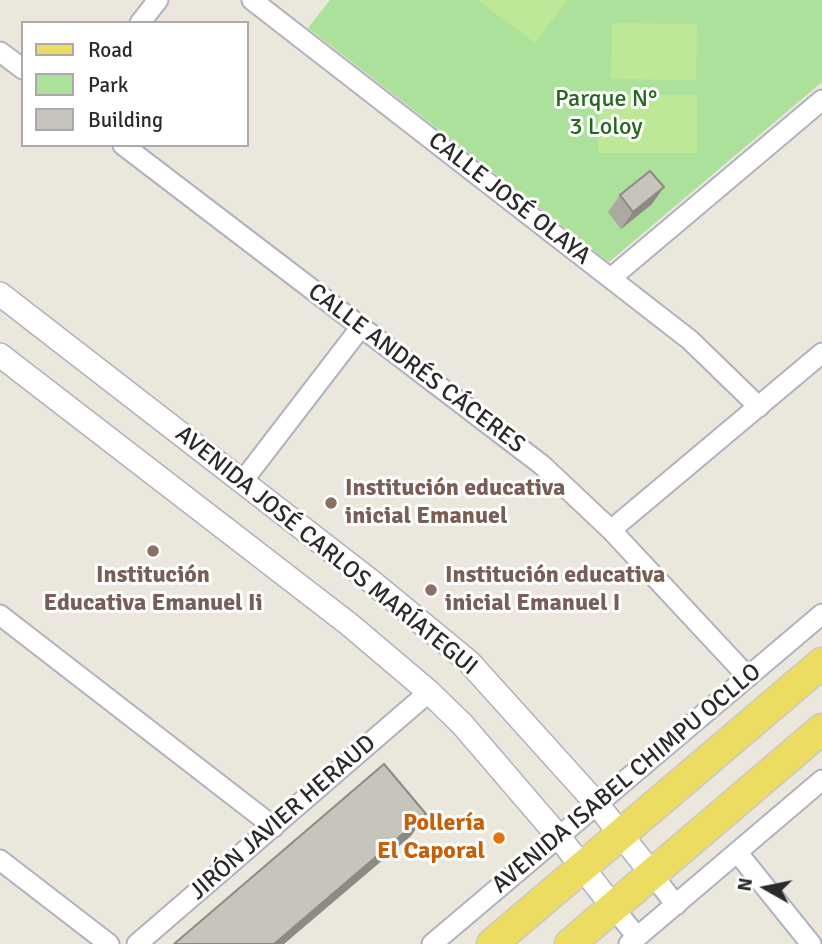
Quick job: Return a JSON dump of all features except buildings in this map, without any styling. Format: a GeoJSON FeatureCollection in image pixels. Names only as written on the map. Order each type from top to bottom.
{"type":"FeatureCollection","features":[{"type":"Feature","properties":{"kind":"main road","name":"AVENIDA ISABEL CHIMPU OCLLO"},"geometry":{"type":"LineString","coordinates":[[492,944],[822,663]]}},
{"type":"Feature","properties":{"kind":"main road"},"geometry":{"type":"LineString","coordinates":[[570,944],[822,729]]}},
{"type":"Feature","properties":{"kind":"street"},"geometry":{"type":"LineString","coordinates":[[142,21],[158,0]]}},
{"type":"Feature","properties":{"kind":"street","name":"CALLE JOSÉ OLAYA"},"geometry":{"type":"LineString","coordinates":[[251,0],[690,340],[759,407]]}},
{"type":"Feature","properties":{"kind":"street"},"geometry":{"type":"LineString","coordinates":[[0,52],[21,68]]}},
{"type":"Feature","properties":{"kind":"street"},"geometry":{"type":"LineString","coordinates":[[611,278],[822,100]]}},
{"type":"Feature","properties":{"kind":"street","name":"CALLE ANDRÉS CÁCERES"},"geometry":{"type":"LineString","coordinates":[[126,147],[542,465],[611,530],[748,677]]}},
{"type":"Feature","properties":{"kind":"street","name":"AVENIDA JOSÉ CARLOS MARÍATEGUI"},"geometry":{"type":"LineString","coordinates":[[0,294],[428,626],[469,662],[597,804],[676,905]]}},
{"type":"Feature","properties":{"kind":"street"},"geometry":{"type":"LineString","coordinates":[[242,482],[361,327]]}},
{"type":"Feature","properties":{"kind":"street"},"geometry":{"type":"LineString","coordinates":[[611,530],[822,354]]}},
{"type":"Feature","properties":{"kind":"street","name":"AVENIDA JOSÉ CARLOS MARÍATEGUI"},"geometry":{"type":"LineString","coordinates":[[0,355],[350,625],[429,692],[461,724],[559,837],[613,907],[633,941]]}},
{"type":"Feature","properties":{"kind":"street","name":"AVENIDA ISABEL CHIMPU OCLLO"},"geometry":{"type":"LineString","coordinates":[[432,944],[822,614]]}},
{"type":"Feature","properties":{"kind":"street"},"geometry":{"type":"LineString","coordinates":[[0,615],[274,827]]}},
{"type":"Feature","properties":{"kind":"street","name":"JIRÓN JAVIER HERAUD"},"geometry":{"type":"LineString","coordinates":[[137,944],[429,692]]}},
{"type":"Feature","properties":{"kind":"street"},"geometry":{"type":"LineString","coordinates":[[633,941],[822,780]]}},
{"type":"Feature","properties":{"kind":"street"},"geometry":{"type":"LineString","coordinates":[[737,852],[811,944]]}},
{"type":"Feature","properties":{"kind":"street"},"geometry":{"type":"LineString","coordinates":[[0,860],[109,944]]}},
{"type":"Feature","properties":{"kind":"green space","name":"Parque N° 3 Loloy"},"geometry":{"type":"Polygon","coordinates":[[[330,0],[822,0],[822,82],[609,262],[308,28],[330,0]]]}},
{"type":"Feature","properties":{"kind":"green space"},"geometry":{"type":"Polygon","coordinates":[[[477,0],[567,0],[535,43],[477,0]]]}},
{"type":"Feature","properties":{"kind":"green space"},"geometry":{"type":"Polygon","coordinates":[[[612,23],[697,24],[696,80],[611,79],[612,23]]]}},
{"type":"Feature","properties":{"kind":"green space"},"geometry":{"type":"Polygon","coordinates":[[[599,94],[697,95],[697,153],[598,153],[599,94]]]}},
{"type":"Feature","properties":{"kind":"place","name":"Institución educativa inicial Emanuel"},"geometry":{"type":"Point","coordinates":[331,503]}},
{"type":"Feature","properties":{"kind":"place","name":"Institución Educativa Emanuel Ii"},"geometry":{"type":"Point","coordinates":[153,551]}},
{"type":"Feature","properties":{"kind":"place","name":"Institución educativa inicial Emanuel I"},"geometry":{"type":"Point","coordinates":[431,590]}},
{"type":"Feature","properties":{"kind":"place","name":"Pollería El Caporal"},"geometry":{"type":"Point","coordinates":[499,838]}}]}
